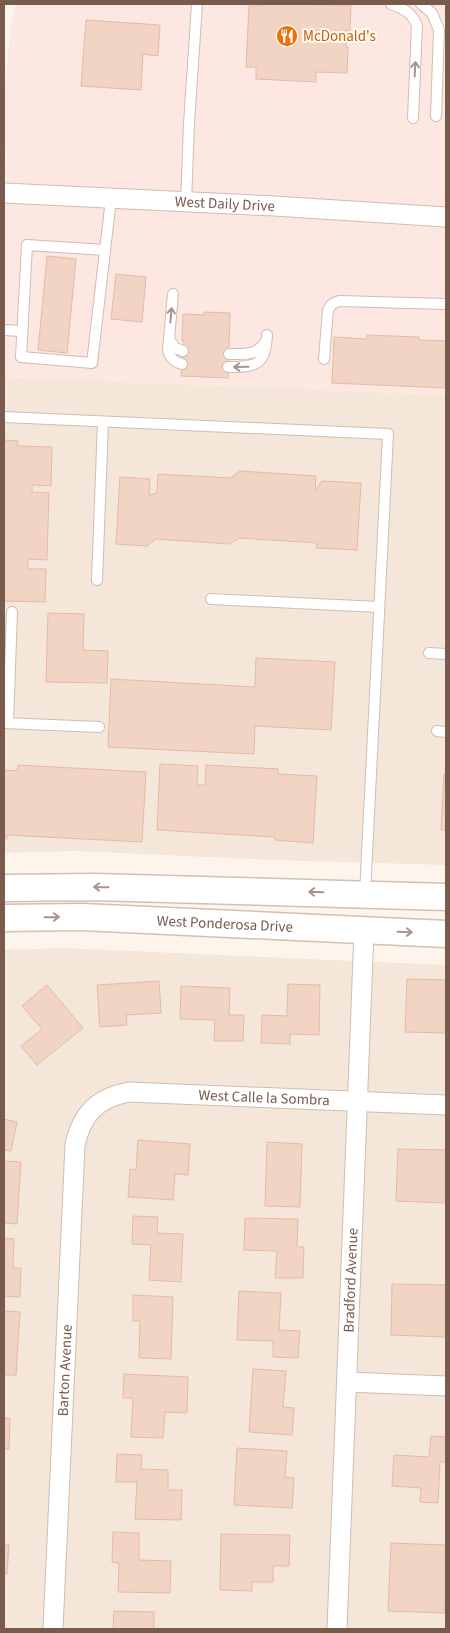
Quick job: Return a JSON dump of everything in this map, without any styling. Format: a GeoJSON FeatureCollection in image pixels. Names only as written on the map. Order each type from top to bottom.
{"type":"FeatureCollection","features":[{"type":"Feature","properties":{"kind":"main road","name":"West Ponderosa Drive"},"geometry":{"type":"LineString","coordinates":[[4,888],[32,886],[104,887],[446,897]]}},
{"type":"Feature","properties":{"kind":"main road"},"geometry":{"type":"LineString","coordinates":[[364,931],[365,894]]}},
{"type":"Feature","properties":{"kind":"main road","name":"West Ponderosa Drive"},"geometry":{"type":"LineString","coordinates":[[4,918],[82,917],[178,920],[446,934]]}},
{"type":"Feature","properties":{"kind":"street","name":"West Daily Drive"},"geometry":{"type":"LineString","coordinates":[[4,193],[274,206],[446,218]]}},
{"type":"Feature","properties":{"kind":"street","name":"Bradford Avenue"},"geometry":{"type":"LineString","coordinates":[[337,1629],[364,931]]}},
{"type":"Feature","properties":{"kind":"street","name":"West Calle la Sombra"},"geometry":{"type":"LineString","coordinates":[[88,1114],[106,1099],[129,1092],[446,1105]]}},
{"type":"Feature","properties":{"kind":"street","name":"Barton Avenue"},"geometry":{"type":"LineString","coordinates":[[53,1629],[76,1145],[80,1128],[88,1114]]}},
{"type":"Feature","properties":{"kind":"street"},"geometry":{"type":"LineString","coordinates":[[347,1382],[446,1386]]}},
{"type":"Feature","properties":{"kind":"lane"},"geometry":{"type":"LineString","coordinates":[[186,203],[197,4]]}},
{"type":"Feature","properties":{"kind":"lane"},"geometry":{"type":"LineString","coordinates":[[391,4],[408,12],[416,25],[413,118]]}},
{"type":"Feature","properties":{"kind":"lane"},"geometry":{"type":"LineString","coordinates":[[420,4],[432,13],[439,30],[436,116]]}},
{"type":"Feature","properties":{"kind":"lane"},"geometry":{"type":"LineString","coordinates":[[105,250],[28,245],[21,357],[92,363],[111,199]]}},
{"type":"Feature","properties":{"kind":"lane"},"geometry":{"type":"LineString","coordinates":[[173,294],[169,355],[176,362],[182,364]]}},
{"type":"Feature","properties":{"kind":"lane"},"geometry":{"type":"LineString","coordinates":[[324,358],[328,310],[332,304],[339,301],[446,304]]}},
{"type":"Feature","properties":{"kind":"lane"},"geometry":{"type":"LineString","coordinates":[[4,330],[22,331]]}},
{"type":"Feature","properties":{"kind":"lane"},"geometry":{"type":"LineString","coordinates":[[228,366],[248,367],[259,363],[264,357],[268,335],[258,351],[251,354],[229,354]]}},
{"type":"Feature","properties":{"kind":"lane"},"geometry":{"type":"LineString","coordinates":[[169,338],[175,348],[183,352]]}},
{"type":"Feature","properties":{"kind":"lane"},"geometry":{"type":"LineString","coordinates":[[4,417],[388,434],[365,894]]}},
{"type":"Feature","properties":{"kind":"lane"},"geometry":{"type":"LineString","coordinates":[[97,580],[103,422]]}},
{"type":"Feature","properties":{"kind":"lane"},"geometry":{"type":"LineString","coordinates":[[211,599],[379,607]]}},
{"type":"Feature","properties":{"kind":"lane"},"geometry":{"type":"LineString","coordinates":[[12,612],[8,625],[6,723],[99,727]]}},
{"type":"Feature","properties":{"kind":"lane"},"geometry":{"type":"LineString","coordinates":[[429,653],[446,654]]}},
{"type":"Feature","properties":{"kind":"shaded area"},"geometry":{"type":"Polygon","coordinates":[[[16,4],[446,4],[446,395],[4,377],[4,222],[7,152],[4,141],[4,102],[11,23],[16,4]]]}},
{"type":"Feature","properties":{"kind":"shaded area"},"geometry":{"type":"Polygon","coordinates":[[[4,377],[446,395],[446,865],[270,860],[76,851],[4,853],[4,377]]]}},
{"type":"Feature","properties":{"kind":"shaded area"},"geometry":{"type":"Polygon","coordinates":[[[64,948],[446,965],[446,1629],[4,1629],[4,950],[64,948]]]}},
{"type":"Feature","properties":{"kind":"building"},"geometry":{"type":"Polygon","coordinates":[[[260,4],[351,5],[350,31],[346,30],[346,47],[348,47],[347,73],[316,72],[316,82],[256,79],[256,67],[246,67],[249,6],[260,6],[260,4]]]}},
{"type":"Feature","properties":{"kind":"building"},"geometry":{"type":"Polygon","coordinates":[[[86,20],[160,25],[158,56],[143,54],[141,90],[81,86],[86,20]]]}},
{"type":"Feature","properties":{"kind":"building"},"geometry":{"type":"Polygon","coordinates":[[[47,256],[76,259],[67,353],[38,350],[47,256]]]}},
{"type":"Feature","properties":{"kind":"building"},"geometry":{"type":"Polygon","coordinates":[[[116,274],[146,277],[142,322],[111,319],[116,274]]]}},
{"type":"Feature","properties":{"kind":"building"},"geometry":{"type":"Polygon","coordinates":[[[204,312],[230,313],[228,378],[181,376],[184,341],[182,341],[183,314],[204,315],[204,312]]]}},
{"type":"Feature","properties":{"kind":"building"},"geometry":{"type":"Polygon","coordinates":[[[367,335],[419,337],[419,340],[446,341],[446,388],[332,383],[334,337],[367,339],[367,335]]]}},
{"type":"Feature","properties":{"kind":"building"},"geometry":{"type":"Polygon","coordinates":[[[4,440],[18,441],[17,446],[52,447],[51,486],[32,485],[32,492],[49,493],[47,560],[28,559],[28,569],[46,569],[45,602],[4,601],[4,440]]]}},
{"type":"Feature","properties":{"kind":"building"},"geometry":{"type":"Polygon","coordinates":[[[240,471],[316,476],[315,491],[322,481],[361,483],[357,550],[316,548],[317,543],[239,538],[229,544],[156,539],[147,546],[116,544],[120,477],[150,479],[149,495],[157,493],[158,474],[230,478],[240,471]]]}},
{"type":"Feature","properties":{"kind":"building"},"geometry":{"type":"Polygon","coordinates":[[[48,613],[84,614],[83,650],[108,651],[107,683],[46,682],[48,613]]]}},
{"type":"Feature","properties":{"kind":"building"},"geometry":{"type":"Polygon","coordinates":[[[256,658],[335,662],[331,730],[255,726],[254,754],[108,747],[111,679],[255,687],[256,658]]]}},
{"type":"Feature","properties":{"kind":"building"},"geometry":{"type":"Polygon","coordinates":[[[160,764],[198,766],[197,785],[205,785],[206,765],[278,769],[278,774],[317,776],[313,843],[275,840],[275,837],[157,830],[160,764]]]}},
{"type":"Feature","properties":{"kind":"building"},"geometry":{"type":"Polygon","coordinates":[[[18,765],[146,772],[142,842],[7,835],[7,839],[4,838],[4,770],[17,771],[18,765]]]}},
{"type":"Feature","properties":{"kind":"building"},"geometry":{"type":"Polygon","coordinates":[[[444,774],[446,774],[446,830],[441,830],[444,774]]]}},
{"type":"Feature","properties":{"kind":"building"},"geometry":{"type":"Polygon","coordinates":[[[407,979],[446,980],[446,1033],[405,1032],[407,979]]]}},
{"type":"Feature","properties":{"kind":"building"},"geometry":{"type":"Polygon","coordinates":[[[159,981],[161,1013],[126,1015],[127,1025],[100,1027],[97,985],[159,981]]]}},
{"type":"Feature","properties":{"kind":"building"},"geometry":{"type":"Polygon","coordinates":[[[288,984],[320,985],[319,1035],[290,1034],[290,1044],[261,1043],[262,1015],[287,1016],[288,984]]]}},
{"type":"Feature","properties":{"kind":"building"},"geometry":{"type":"Polygon","coordinates":[[[47,985],[83,1028],[37,1065],[21,1046],[42,1029],[22,1006],[47,985]]]}},
{"type":"Feature","properties":{"kind":"building"},"geometry":{"type":"Polygon","coordinates":[[[181,986],[230,988],[229,1015],[244,1015],[243,1041],[214,1041],[215,1020],[180,1019],[181,986]]]}},
{"type":"Feature","properties":{"kind":"building"},"geometry":{"type":"Polygon","coordinates":[[[4,1119],[17,1122],[11,1151],[4,1150],[4,1119]]]}},
{"type":"Feature","properties":{"kind":"building"},"geometry":{"type":"Polygon","coordinates":[[[138,1140],[190,1144],[188,1175],[175,1174],[173,1200],[128,1197],[130,1169],[136,1170],[138,1140]]]}},
{"type":"Feature","properties":{"kind":"building"},"geometry":{"type":"Polygon","coordinates":[[[267,1142],[302,1144],[300,1207],[265,1206],[267,1142]]]}},
{"type":"Feature","properties":{"kind":"building"},"geometry":{"type":"Polygon","coordinates":[[[398,1149],[446,1150],[446,1203],[396,1201],[398,1149]]]}},
{"type":"Feature","properties":{"kind":"building"},"geometry":{"type":"Polygon","coordinates":[[[4,1161],[21,1162],[17,1224],[4,1223],[4,1161]]]}},
{"type":"Feature","properties":{"kind":"building"},"geometry":{"type":"Polygon","coordinates":[[[133,1216],[158,1217],[157,1233],[183,1234],[181,1282],[149,1280],[151,1245],[132,1244],[133,1216]]]}},
{"type":"Feature","properties":{"kind":"building"},"geometry":{"type":"Polygon","coordinates":[[[245,1218],[298,1219],[297,1247],[304,1247],[303,1278],[275,1278],[277,1251],[244,1250],[245,1218]]]}},
{"type":"Feature","properties":{"kind":"building"},"geometry":{"type":"Polygon","coordinates":[[[4,1238],[14,1239],[13,1268],[21,1268],[20,1297],[4,1296],[4,1238]]]}},
{"type":"Feature","properties":{"kind":"building"},"geometry":{"type":"Polygon","coordinates":[[[392,1284],[446,1285],[446,1337],[391,1335],[392,1284]]]}},
{"type":"Feature","properties":{"kind":"building"},"geometry":{"type":"Polygon","coordinates":[[[239,1291],[281,1293],[279,1330],[300,1331],[298,1358],[273,1357],[273,1341],[237,1340],[239,1291]]]}},
{"type":"Feature","properties":{"kind":"building"},"geometry":{"type":"Polygon","coordinates":[[[133,1295],[173,1297],[171,1359],[139,1358],[140,1321],[133,1321],[133,1295]]]}},
{"type":"Feature","properties":{"kind":"building"},"geometry":{"type":"Polygon","coordinates":[[[4,1311],[20,1312],[16,1375],[4,1375],[4,1311]]]}},
{"type":"Feature","properties":{"kind":"building"},"geometry":{"type":"Polygon","coordinates":[[[253,1369],[286,1371],[283,1407],[294,1408],[292,1435],[249,1432],[253,1369]]]}},
{"type":"Feature","properties":{"kind":"building"},"geometry":{"type":"Polygon","coordinates":[[[124,1374],[188,1377],[187,1413],[165,1412],[163,1438],[131,1437],[133,1398],[123,1398],[124,1374]]]}},
{"type":"Feature","properties":{"kind":"building"},"geometry":{"type":"Polygon","coordinates":[[[4,1418],[10,1418],[9,1449],[4,1449],[4,1418]]]}},
{"type":"Feature","properties":{"kind":"building"},"geometry":{"type":"Polygon","coordinates":[[[431,1436],[446,1437],[446,1462],[440,1462],[438,1503],[420,1502],[421,1488],[392,1486],[394,1455],[429,1457],[431,1436]]]}},
{"type":"Feature","properties":{"kind":"building"},"geometry":{"type":"Polygon","coordinates":[[[237,1448],[287,1451],[285,1477],[294,1478],[292,1508],[234,1505],[237,1448]]]}},
{"type":"Feature","properties":{"kind":"building"},"geometry":{"type":"Polygon","coordinates":[[[117,1454],[142,1455],[141,1469],[168,1470],[168,1490],[182,1490],[181,1520],[135,1519],[137,1482],[116,1482],[117,1454]]]}},
{"type":"Feature","properties":{"kind":"building"},"geometry":{"type":"Polygon","coordinates":[[[113,1532],[139,1533],[139,1560],[171,1561],[170,1593],[118,1592],[119,1563],[112,1562],[113,1532]]]}},
{"type":"Feature","properties":{"kind":"building"},"geometry":{"type":"Polygon","coordinates":[[[221,1534],[290,1535],[289,1566],[273,1566],[273,1582],[252,1582],[252,1591],[220,1590],[221,1534]]]}},
{"type":"Feature","properties":{"kind":"building"},"geometry":{"type":"Polygon","coordinates":[[[391,1543],[446,1545],[445,1613],[388,1611],[391,1543]]]}},
{"type":"Feature","properties":{"kind":"building"},"geometry":{"type":"Polygon","coordinates":[[[4,1545],[9,1545],[7,1574],[4,1573],[4,1545]]]}},
{"type":"Feature","properties":{"kind":"building"},"geometry":{"type":"Polygon","coordinates":[[[114,1611],[154,1612],[154,1629],[113,1629],[114,1611]]]}},
{"type":"Feature","properties":{"kind":"place","name":"McDonald's"},"geometry":{"type":"Point","coordinates":[287,36]}}]}
